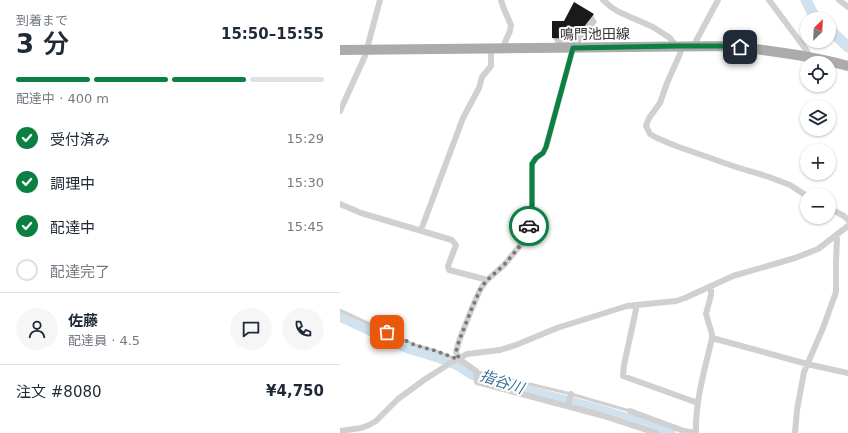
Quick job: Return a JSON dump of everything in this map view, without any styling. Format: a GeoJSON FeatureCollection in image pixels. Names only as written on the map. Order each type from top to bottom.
{"type":"FeatureCollection","features":[{"type":"Feature","properties":{"kind":"main road","name":"鳴門池田線"},"geometry":{"type":"LineString","coordinates":[[340,50],[727,46],[809,56]]}},
{"type":"Feature","properties":{"kind":"main road","name":"鳴門池田線"},"geometry":{"type":"LineString","coordinates":[[836,63],[848,66]]}},
{"type":"Feature","properties":{"kind":"street"},"geometry":{"type":"LineString","coordinates":[[340,111],[367,50],[380,0]]}},
{"type":"Feature","properties":{"kind":"street"},"geometry":{"type":"LineString","coordinates":[[501,0],[511,25],[502,49]]}},
{"type":"Feature","properties":{"kind":"street"},"geometry":{"type":"LineString","coordinates":[[603,0],[619,12],[653,27],[679,46],[680,54],[660,103],[649,118],[646,126],[650,134],[676,146],[790,185],[800,191]]}},
{"type":"Feature","properties":{"kind":"street"},"geometry":{"type":"LineString","coordinates":[[695,46],[696,41],[718,0]]}},
{"type":"Feature","properties":{"kind":"street"},"geometry":{"type":"LineString","coordinates":[[769,0],[809,56]]}},
{"type":"Feature","properties":{"kind":"street"},"geometry":{"type":"LineString","coordinates":[[839,0],[848,7]]}},
{"type":"Feature","properties":{"kind":"street"},"geometry":{"type":"LineString","coordinates":[[573,48],[546,147],[543,153],[536,158],[532,164],[532,205],[527,233],[524,241],[504,265],[486,281],[480,290],[459,341],[456,352],[457,359],[476,374],[477,382],[523,395],[568,405],[656,433]]}},
{"type":"Feature","properties":{"kind":"street"},"geometry":{"type":"LineString","coordinates":[[421,230],[464,118],[479,88],[482,77],[490,66],[491,49]]}},
{"type":"Feature","properties":{"kind":"street"},"geometry":{"type":"LineString","coordinates":[[340,204],[361,213],[452,240],[456,245],[448,266],[449,270],[484,279],[486,281]]}},
{"type":"Feature","properties":{"kind":"street"},"geometry":{"type":"LineString","coordinates":[[836,212],[848,220]]}},
{"type":"Feature","properties":{"kind":"street"},"geometry":{"type":"LineString","coordinates":[[340,431],[361,431],[376,421],[398,399],[424,380],[457,359],[468,354],[500,350],[557,328],[627,306],[676,301],[711,287],[733,276],[818,249],[848,226]]}},
{"type":"Feature","properties":{"kind":"street"},"geometry":{"type":"LineString","coordinates":[[795,433],[800,389],[807,364],[823,328],[836,292],[836,235]]}},
{"type":"Feature","properties":{"kind":"street"},"geometry":{"type":"LineString","coordinates":[[630,412],[684,431],[696,433],[698,403],[712,338],[706,314],[711,295],[711,287]]}},
{"type":"Feature","properties":{"kind":"street"},"geometry":{"type":"LineString","coordinates":[[637,304],[623,376],[698,403]]}},
{"type":"Feature","properties":{"kind":"street"},"geometry":{"type":"LineString","coordinates":[[712,338],[807,364],[848,373]]}},
{"type":"Feature","properties":{"kind":"street"},"geometry":{"type":"LineString","coordinates":[[568,405],[571,395]]}},
{"type":"Feature","properties":{"kind":"lane"},"geometry":{"type":"LineString","coordinates":[[340,310],[415,345],[457,359]]}},
{"type":"Feature","properties":{"kind":"lane"},"geometry":{"type":"LineString","coordinates":[[476,374],[513,380],[630,412]]}},
{"type":"Feature","properties":{"kind":"building"},"geometry":{"type":"Polygon","coordinates":[[[574,2],[594,14],[576,37],[571,39],[552,38],[552,21],[564,21],[574,2]]]}},
{"type":"Feature","properties":{"kind":"waterway"},"geometry":{"type":"LineString","coordinates":[[806,0],[812,12]]}},
{"type":"Feature","properties":{"kind":"waterway"},"geometry":{"type":"LineString","coordinates":[[836,36],[848,47]]}},
{"type":"Feature","properties":{"kind":"waterway","name":"指谷川"},"geometry":{"type":"LineString","coordinates":[[340,316],[408,348],[458,365],[472,374],[490,381],[593,408],[670,433]]}},
{"type":"Feature","properties":{"kind":"way so far"},"geometry":{"type":"LineString","coordinates":[[387,332],[415,345],[457,359],[459,358],[456,352],[459,341],[480,290],[486,281],[504,265],[524,241],[529,226]]}},
{"type":"Feature","properties":{"kind":"route"},"geometry":{"type":"LineString","coordinates":[[529,226],[532,205],[532,164],[536,158],[543,153],[546,147],[573,48],[676,46],[740,47]]}}]}
